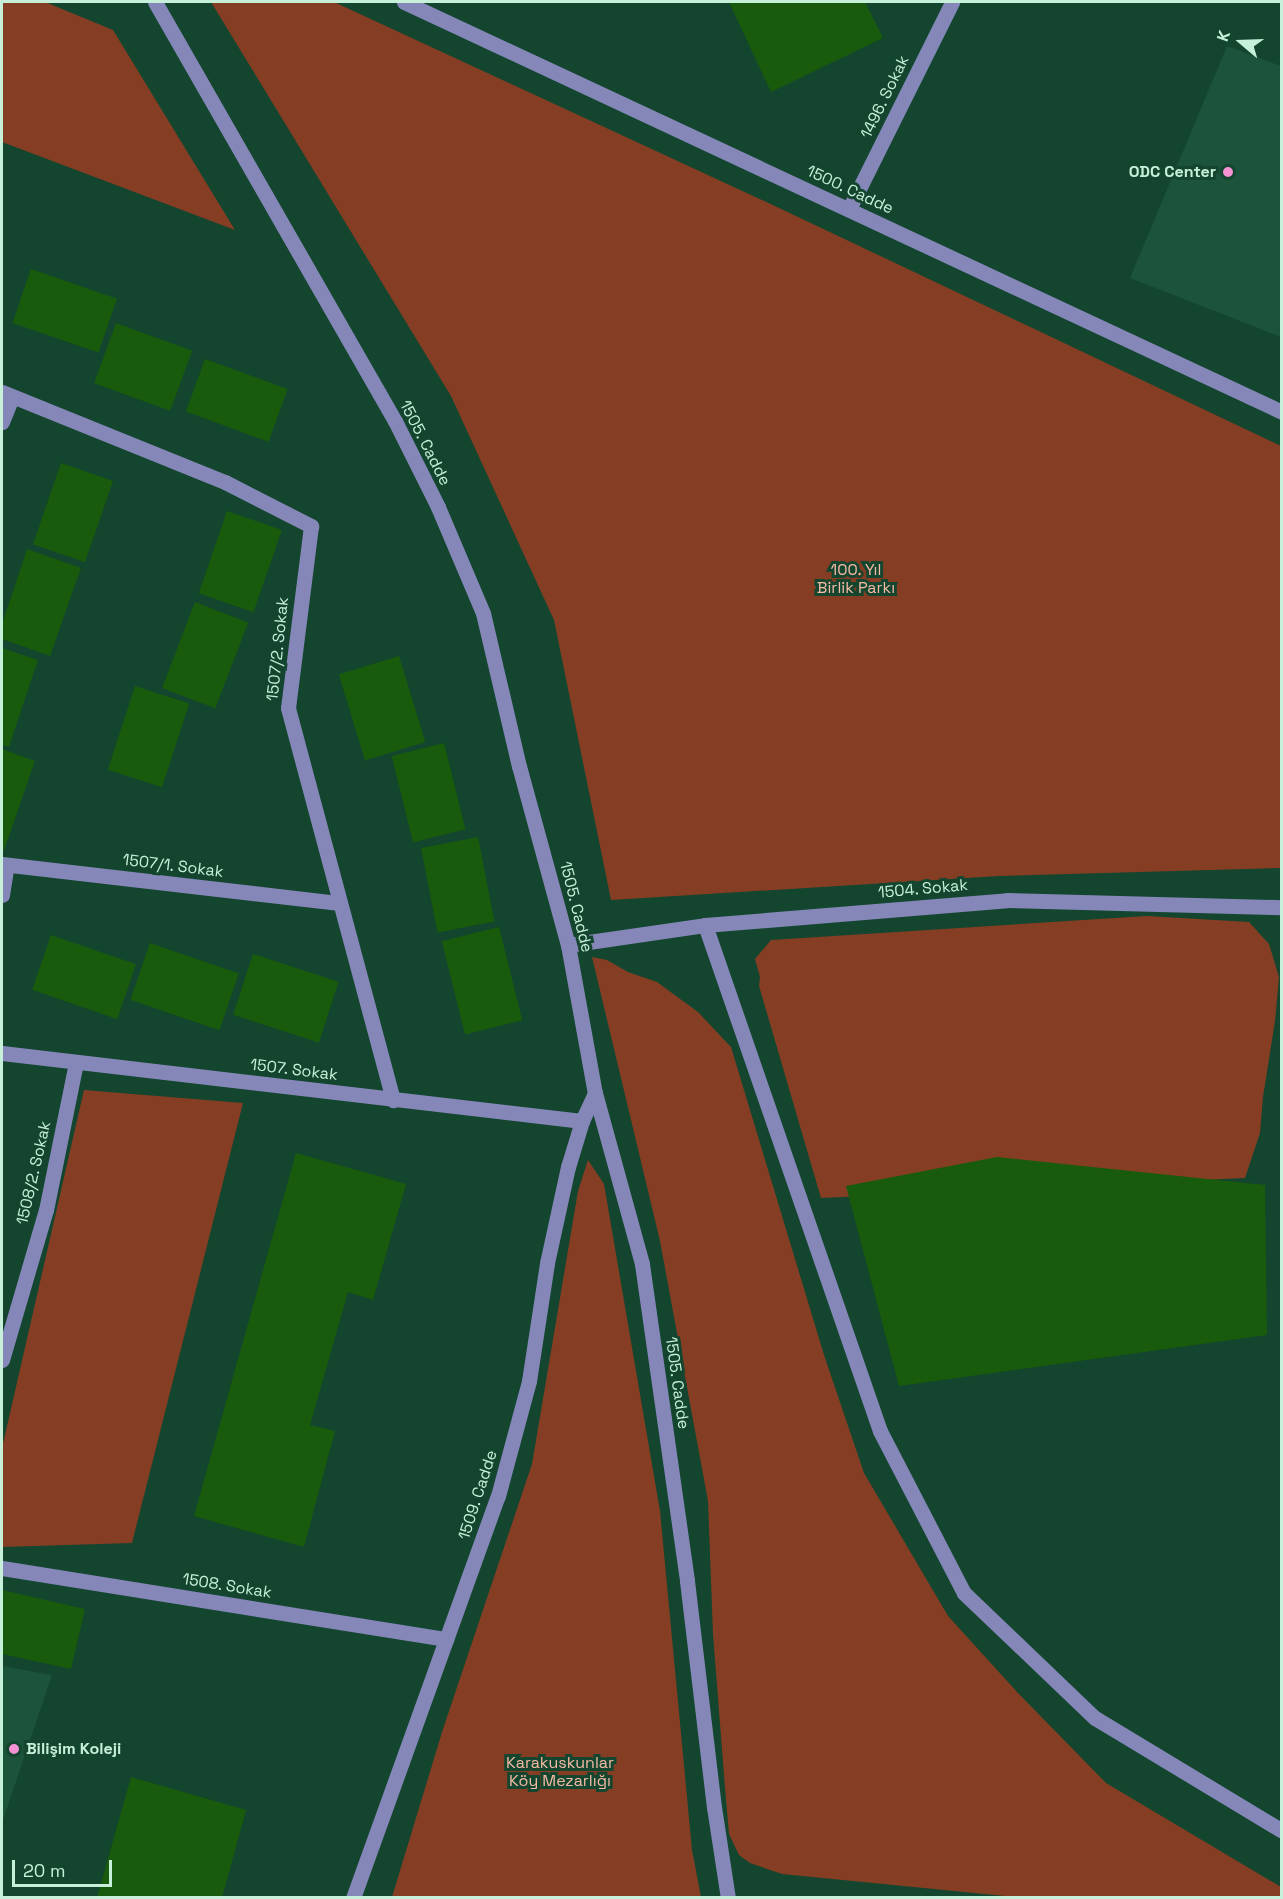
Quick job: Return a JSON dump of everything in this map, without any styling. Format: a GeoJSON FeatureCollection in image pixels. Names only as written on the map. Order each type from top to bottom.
{"type":"FeatureCollection","features":[{"type":"Feature","properties":{"kind":"street","name":"1505. Cadde"},"geometry":{"type":"LineString","coordinates":[[155,2],[396,422],[438,507],[483,613],[519,766],[568,945],[595,1093],[642,1264],[687,1581],[714,1807],[728,1898]]}},
{"type":"Feature","properties":{"kind":"street","name":"1500. Cadde"},"geometry":{"type":"LineString","coordinates":[[404,2],[1281,412]]}},
{"type":"Feature","properties":{"kind":"street","name":"1496. Sokak"},"geometry":{"type":"LineString","coordinates":[[849,209],[952,2]]}},
{"type":"Feature","properties":{"kind":"street"},"geometry":{"type":"LineString","coordinates":[[2,422],[7,394]]}},
{"type":"Feature","properties":{"kind":"street","name":"1507/2. Sokak"},"geometry":{"type":"LineString","coordinates":[[7,394],[225,482],[311,526],[288,708],[393,1100]]}},
{"type":"Feature","properties":{"kind":"street"},"geometry":{"type":"LineString","coordinates":[[2,895],[4,864]]}},
{"type":"Feature","properties":{"kind":"street","name":"1507/1. Sokak"},"geometry":{"type":"LineString","coordinates":[[4,864],[340,903]]}},
{"type":"Feature","properties":{"kind":"street","name":"1504. Sokak"},"geometry":{"type":"LineString","coordinates":[[568,945],[705,926],[1007,900],[1281,907]]}},
{"type":"Feature","properties":{"kind":"street"},"geometry":{"type":"LineString","coordinates":[[705,926],[880,1431],[964,1593],[1095,1718],[1281,1831]]}},
{"type":"Feature","properties":{"kind":"street","name":"1507. Sokak"},"geometry":{"type":"LineString","coordinates":[[2,1053],[582,1121]]}},
{"type":"Feature","properties":{"kind":"street","name":"1508/2. Sokak"},"geometry":{"type":"LineString","coordinates":[[2,1360],[46,1210],[76,1063]]}},
{"type":"Feature","properties":{"kind":"street","name":"1509. Cadde"},"geometry":{"type":"LineString","coordinates":[[353,1898],[498,1496],[528,1381],[558,1211],[582,1121],[595,1093]]}},
{"type":"Feature","properties":{"kind":"street","name":"1508. Sokak"},"geometry":{"type":"LineString","coordinates":[[2,1568],[446,1639]]}},
{"type":"Feature","properties":{"kind":"shaded area","name":"ODC Center"},"geometry":{"type":"Polygon","coordinates":[[[1227,46],[1281,66],[1281,337],[1130,278],[1227,46]]]}},
{"type":"Feature","properties":{"kind":"shaded area","name":"Bilişim Koleji"},"geometry":{"type":"Polygon","coordinates":[[[2,1666],[52,1675],[2,1823],[2,1666]]]}},
{"type":"Feature","properties":{"kind":"green space"},"geometry":{"type":"Polygon","coordinates":[[[2,2],[45,2],[113,30],[235,230],[2,142],[2,2]]]}},
{"type":"Feature","properties":{"kind":"green space","name":"100. Yıl Birlik Parkı"},"geometry":{"type":"Polygon","coordinates":[[[211,2],[334,2],[777,207],[1281,446],[1281,868],[999,876],[611,900],[554,620],[451,396],[211,2]]]}},
{"type":"Feature","properties":{"kind":"green space"},"geometry":{"type":"Polygon","coordinates":[[[1147,916],[1249,922],[1269,944],[1279,977],[1275,1021],[1263,1097],[1260,1133],[1245,1178],[821,1198],[759,986],[760,977],[755,959],[771,940],[1147,916]]]}},
{"type":"Feature","properties":{"kind":"green space"},"geometry":{"type":"Polygon","coordinates":[[[592,957],[607,960],[628,972],[657,982],[698,1012],[731,1047],[824,1355],[864,1473],[948,1616],[1018,1693],[1106,1783],[1281,1887],[1281,1897],[1015,1897],[782,1874],[750,1863],[739,1855],[729,1834],[713,1634],[708,1501],[660,1241],[592,957]]]}},
{"type":"Feature","properties":{"kind":"green space"},"geometry":{"type":"Polygon","coordinates":[[[84,1090],[243,1103],[132,1543],[2,1547],[2,1448],[84,1090]]]}},
{"type":"Feature","properties":{"kind":"green space","name":"Karakuskunlar Köy Mezarlığı"},"geometry":{"type":"Polygon","coordinates":[[[588,1160],[604,1184],[660,1511],[692,1850],[701,1897],[392,1897],[443,1729],[532,1464],[578,1191],[588,1160]]]}},
{"type":"Feature","properties":{"kind":"building"},"geometry":{"type":"Polygon","coordinates":[[[729,2],[865,2],[883,38],[771,92],[729,2]]]}},
{"type":"Feature","properties":{"kind":"building"},"geometry":{"type":"Polygon","coordinates":[[[31,269],[117,299],[98,353],[12,323],[31,269]]]}},
{"type":"Feature","properties":{"kind":"building"},"geometry":{"type":"Polygon","coordinates":[[[116,323],[192,351],[170,411],[94,383],[116,323]]]}},
{"type":"Feature","properties":{"kind":"building"},"geometry":{"type":"Polygon","coordinates":[[[205,359],[288,389],[269,442],[186,412],[205,359]]]}},
{"type":"Feature","properties":{"kind":"building"},"geometry":{"type":"Polygon","coordinates":[[[61,463],[113,481],[85,562],[33,544],[61,463]]]}},
{"type":"Feature","properties":{"kind":"building"},"geometry":{"type":"Polygon","coordinates":[[[227,511],[282,530],[254,612],[199,593],[227,511]]]}},
{"type":"Feature","properties":{"kind":"building"},"geometry":{"type":"Polygon","coordinates":[[[27,549],[81,568],[50,656],[2,639],[2,624],[27,549]]]}},
{"type":"Feature","properties":{"kind":"building"},"geometry":{"type":"Polygon","coordinates":[[[195,602],[248,622],[215,708],[162,688],[195,602]]]}},
{"type":"Feature","properties":{"kind":"building"},"geometry":{"type":"Polygon","coordinates":[[[2,648],[38,660],[9,747],[2,745],[2,648]]]}},
{"type":"Feature","properties":{"kind":"building"},"geometry":{"type":"Polygon","coordinates":[[[399,656],[425,742],[365,760],[339,674],[399,656]]]}},
{"type":"Feature","properties":{"kind":"building"},"geometry":{"type":"Polygon","coordinates":[[[135,686],[189,704],[162,787],[108,770],[135,686]]]}},
{"type":"Feature","properties":{"kind":"building"},"geometry":{"type":"Polygon","coordinates":[[[444,743],[466,829],[413,842],[392,756],[444,743]]]}},
{"type":"Feature","properties":{"kind":"building"},"geometry":{"type":"Polygon","coordinates":[[[2,749],[35,761],[4,850],[2,849],[2,749]]]}},
{"type":"Feature","properties":{"kind":"building"},"geometry":{"type":"Polygon","coordinates":[[[478,837],[494,921],[437,932],[421,848],[478,837]]]}},
{"type":"Feature","properties":{"kind":"building"},"geometry":{"type":"Polygon","coordinates":[[[499,927],[522,1020],[465,1034],[442,941],[499,927]]]}},
{"type":"Feature","properties":{"kind":"building"},"geometry":{"type":"Polygon","coordinates":[[[51,935],[136,964],[117,1019],[32,990],[51,935]]]}},
{"type":"Feature","properties":{"kind":"building"},"geometry":{"type":"Polygon","coordinates":[[[150,943],[239,974],[219,1030],[130,1000],[150,943]]]}},
{"type":"Feature","properties":{"kind":"building"},"geometry":{"type":"Polygon","coordinates":[[[253,954],[339,982],[319,1043],[233,1015],[253,954]]]}},
{"type":"Feature","properties":{"kind":"building"},"geometry":{"type":"Polygon","coordinates":[[[296,1153],[406,1184],[373,1300],[348,1292],[310,1425],[335,1431],[304,1547],[194,1516],[296,1153]]]}},
{"type":"Feature","properties":{"kind":"building"},"geometry":{"type":"Polygon","coordinates":[[[997,1157],[1265,1185],[1267,1335],[899,1386],[846,1186],[997,1157]]]}},
{"type":"Feature","properties":{"kind":"building"},"geometry":{"type":"Polygon","coordinates":[[[2,1590],[85,1609],[71,1669],[2,1654],[2,1590]]]}},
{"type":"Feature","properties":{"kind":"building"},"geometry":{"type":"Polygon","coordinates":[[[131,1777],[246,1810],[222,1898],[97,1898],[131,1777]]]}},
{"type":"Feature","properties":{"kind":"place","name":"ODC Center"},"geometry":{"type":"Point","coordinates":[1228,172]}},
{"type":"Feature","properties":{"kind":"place","name":"Bilişim Koleji"},"geometry":{"type":"Point","coordinates":[14,1749]}}]}
